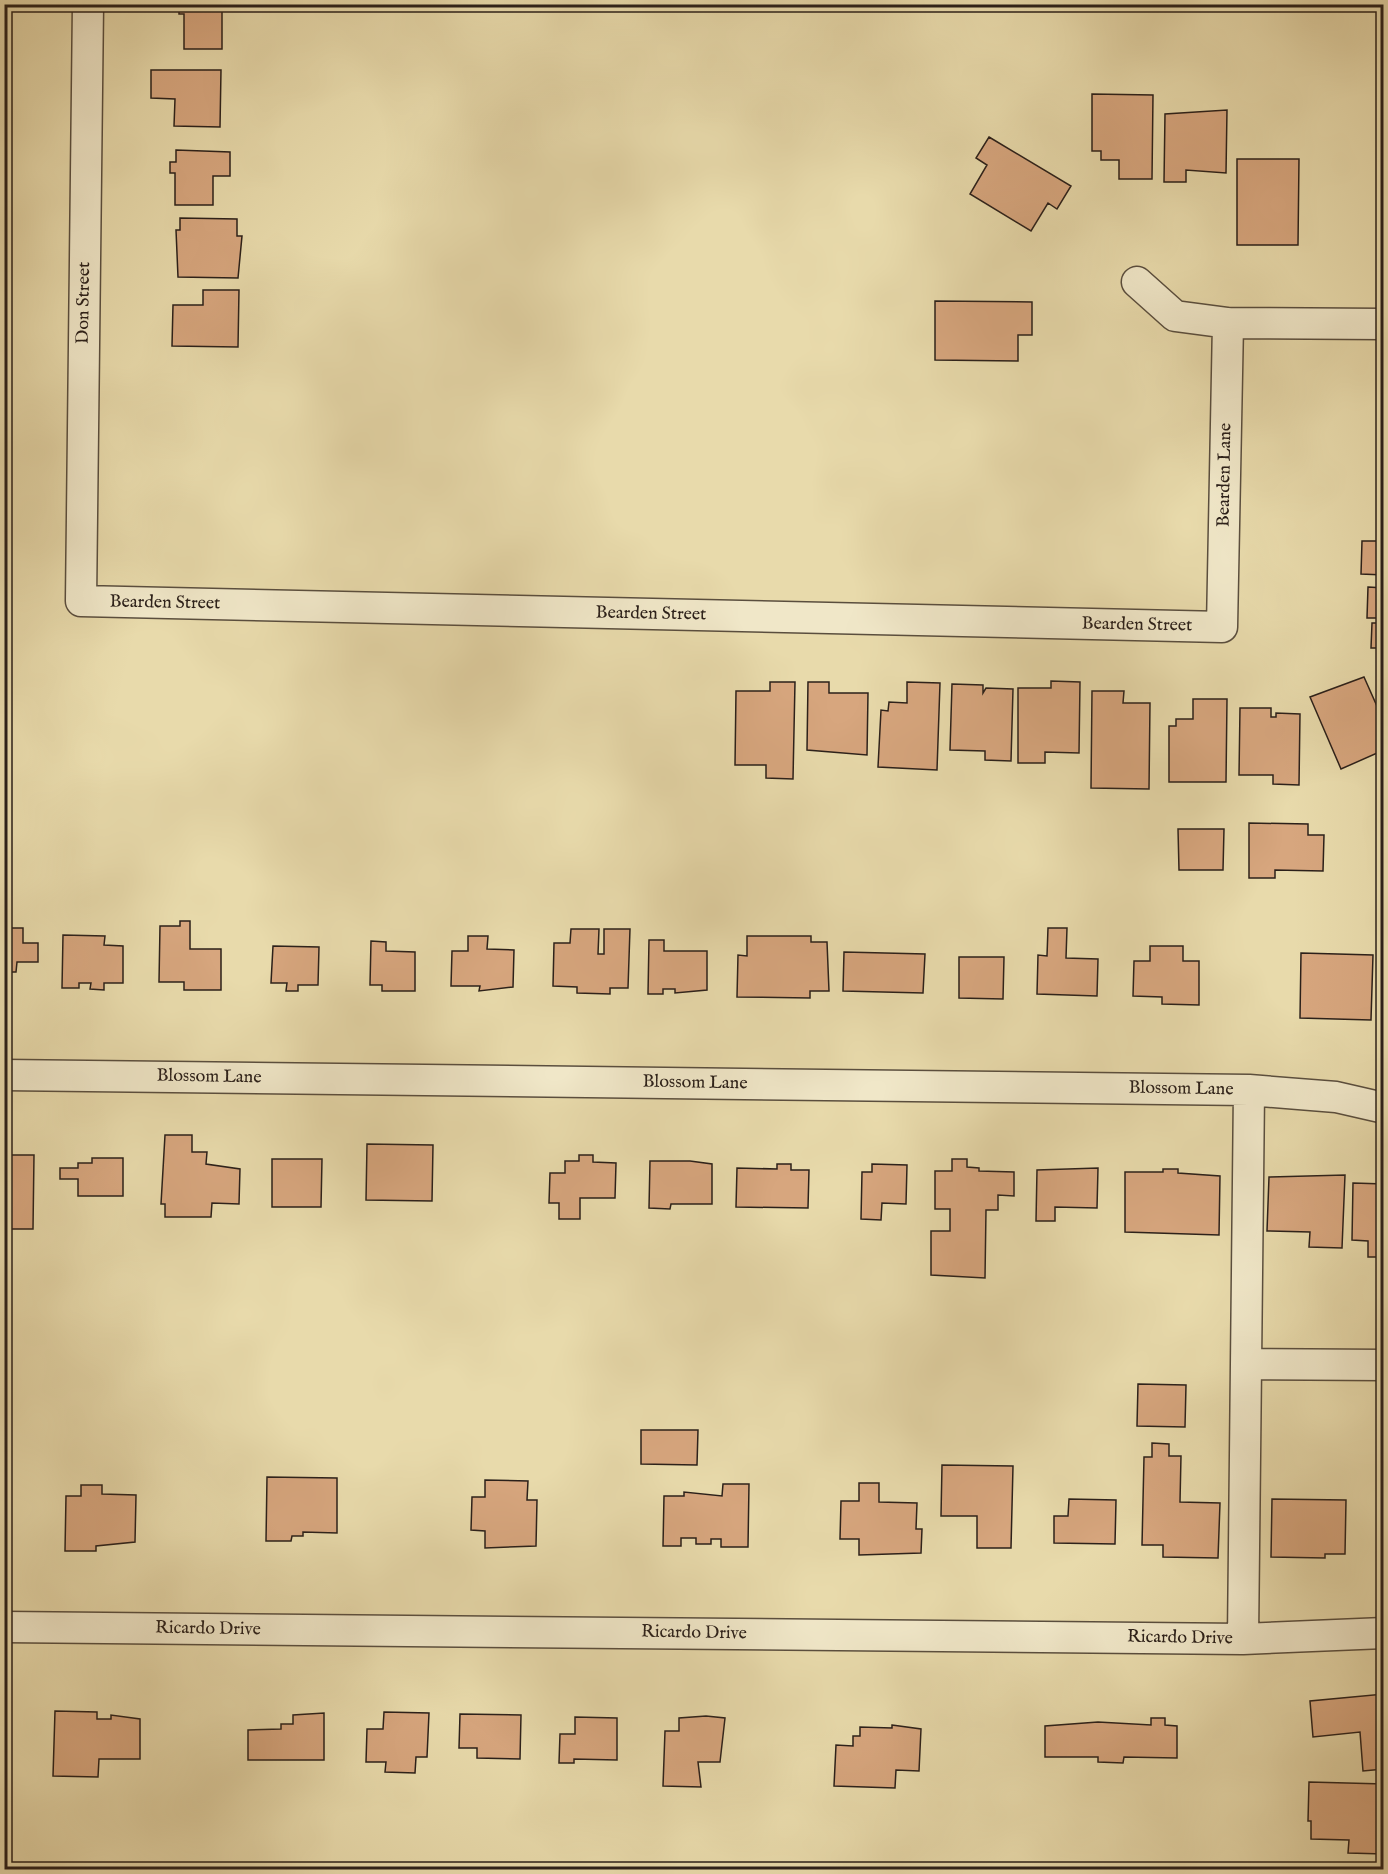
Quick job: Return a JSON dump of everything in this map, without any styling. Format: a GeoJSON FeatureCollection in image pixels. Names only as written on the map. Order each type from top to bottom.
{"type":"FeatureCollection","features":[{"type":"Feature","properties":{"kind":"street","name":"Don Street"},"geometry":{"type":"LineString","coordinates":[[81,601],[88,4]]}},
{"type":"Feature","properties":{"kind":"street"},"geometry":{"type":"LineString","coordinates":[[1137,282],[1175,316],[1228,322],[1383,324]]}},
{"type":"Feature","properties":{"kind":"street","name":"Bearden Lane"},"geometry":{"type":"LineString","coordinates":[[1222,627],[1228,322]]}},
{"type":"Feature","properties":{"kind":"street","name":"Bearden Street"},"geometry":{"type":"LineString","coordinates":[[81,601],[1222,627]]}},
{"type":"Feature","properties":{"kind":"street","name":"Blossom Lane"},"geometry":{"type":"LineString","coordinates":[[4,1075],[1249,1090],[1336,1097],[1383,1107]]}},
{"type":"Feature","properties":{"kind":"street"},"geometry":{"type":"LineString","coordinates":[[1243,1639],[1249,1090]]}},
{"type":"Feature","properties":{"kind":"street"},"geometry":{"type":"LineString","coordinates":[[1246,1364],[1383,1365]]}},
{"type":"Feature","properties":{"kind":"street","name":"Ricardo Drive"},"geometry":{"type":"LineString","coordinates":[[4,1627],[1243,1639],[1383,1633]]}},
{"type":"Feature","properties":{"kind":"building"},"geometry":{"type":"Polygon","coordinates":[[[179,4],[222,4],[222,49],[184,49],[184,14],[179,14],[179,4]]]}},
{"type":"Feature","properties":{"kind":"building"},"geometry":{"type":"Polygon","coordinates":[[[151,70],[221,70],[220,127],[174,126],[175,99],[151,98],[151,70]]]}},
{"type":"Feature","properties":{"kind":"building"},"geometry":{"type":"Polygon","coordinates":[[[1092,94],[1153,95],[1152,179],[1119,179],[1119,160],[1101,160],[1101,151],[1092,151],[1092,94]]]}},
{"type":"Feature","properties":{"kind":"building"},"geometry":{"type":"Polygon","coordinates":[[[1227,110],[1226,173],[1186,170],[1186,182],[1164,182],[1165,114],[1227,110]]]}},
{"type":"Feature","properties":{"kind":"building"},"geometry":{"type":"Polygon","coordinates":[[[989,137],[1071,186],[1057,209],[1048,203],[1031,231],[970,194],[987,165],[976,158],[989,137]]]}},
{"type":"Feature","properties":{"kind":"building"},"geometry":{"type":"Polygon","coordinates":[[[176,150],[230,152],[230,176],[213,176],[213,205],[175,205],[175,173],[170,173],[170,162],[176,162],[176,150]]]}},
{"type":"Feature","properties":{"kind":"building"},"geometry":{"type":"Polygon","coordinates":[[[1237,159],[1299,159],[1298,245],[1237,245],[1237,159]]]}},
{"type":"Feature","properties":{"kind":"building"},"geometry":{"type":"Polygon","coordinates":[[[4,166],[11,166],[10,191],[5,191],[5,197],[4,166]]]}},
{"type":"Feature","properties":{"kind":"building"},"geometry":{"type":"Polygon","coordinates":[[[180,218],[237,219],[237,236],[242,236],[238,278],[178,277],[176,230],[180,230],[180,218]]]}},
{"type":"Feature","properties":{"kind":"building"},"geometry":{"type":"Polygon","coordinates":[[[203,290],[239,290],[238,347],[172,346],[173,305],[203,305],[203,290]]]}},
{"type":"Feature","properties":{"kind":"building"},"geometry":{"type":"Polygon","coordinates":[[[935,301],[1032,302],[1032,335],[1018,335],[1018,361],[935,360],[935,301]]]}},
{"type":"Feature","properties":{"kind":"building"},"geometry":{"type":"Polygon","coordinates":[[[1381,524],[1384,524],[1384,575],[1361,574],[1362,541],[1381,541],[1381,524]]]}},
{"type":"Feature","properties":{"kind":"building"},"geometry":{"type":"Polygon","coordinates":[[[1368,587],[1384,588],[1384,648],[1371,648],[1372,623],[1377,623],[1377,618],[1367,618],[1368,587]]]}},
{"type":"Feature","properties":{"kind":"building"},"geometry":{"type":"Polygon","coordinates":[[[1364,677],[1384,722],[1384,750],[1341,769],[1310,697],[1364,677]]]}},
{"type":"Feature","properties":{"kind":"building"},"geometry":{"type":"Polygon","coordinates":[[[1051,681],[1080,682],[1079,753],[1045,752],[1045,763],[1018,763],[1018,688],[1051,688],[1051,681]]]}},
{"type":"Feature","properties":{"kind":"building"},"geometry":{"type":"Polygon","coordinates":[[[770,682],[795,682],[793,779],[766,778],[766,765],[735,765],[736,691],[770,691],[770,682]]]}},
{"type":"Feature","properties":{"kind":"building"},"geometry":{"type":"Polygon","coordinates":[[[808,682],[829,682],[829,693],[868,693],[867,755],[807,750],[808,682]]]}},
{"type":"Feature","properties":{"kind":"building"},"geometry":{"type":"Polygon","coordinates":[[[907,682],[940,683],[937,770],[878,767],[881,710],[888,711],[889,702],[907,703],[907,682]]]}},
{"type":"Feature","properties":{"kind":"building"},"geometry":{"type":"Polygon","coordinates":[[[952,684],[983,685],[983,693],[986,688],[1013,689],[1011,761],[985,760],[985,751],[950,750],[952,684]]]}},
{"type":"Feature","properties":{"kind":"building"},"geometry":{"type":"Polygon","coordinates":[[[1092,691],[1124,691],[1123,703],[1150,703],[1149,789],[1091,788],[1092,691]]]}},
{"type":"Feature","properties":{"kind":"building"},"geometry":{"type":"Polygon","coordinates":[[[1193,699],[1227,699],[1226,782],[1169,782],[1169,726],[1176,726],[1176,719],[1193,719],[1193,699]]]}},
{"type":"Feature","properties":{"kind":"building"},"geometry":{"type":"Polygon","coordinates":[[[1240,708],[1271,708],[1271,717],[1276,717],[1276,713],[1300,714],[1299,785],[1273,784],[1273,775],[1239,775],[1240,708]]]}},
{"type":"Feature","properties":{"kind":"building"},"geometry":{"type":"Polygon","coordinates":[[[1249,823],[1308,824],[1308,835],[1324,835],[1323,871],[1275,870],[1275,878],[1249,878],[1249,823]]]}},
{"type":"Feature","properties":{"kind":"building"},"geometry":{"type":"Polygon","coordinates":[[[1178,829],[1224,829],[1223,870],[1179,870],[1178,829]]]}},
{"type":"Feature","properties":{"kind":"building"},"geometry":{"type":"Polygon","coordinates":[[[180,921],[190,921],[190,949],[221,949],[221,990],[184,990],[184,982],[159,982],[160,926],[180,926],[180,921]]]}},
{"type":"Feature","properties":{"kind":"building"},"geometry":{"type":"Polygon","coordinates":[[[4,928],[23,928],[23,943],[38,943],[38,962],[17,962],[16,972],[4,972],[4,928]]]}},
{"type":"Feature","properties":{"kind":"building"},"geometry":{"type":"Polygon","coordinates":[[[1048,928],[1067,928],[1066,958],[1098,959],[1097,996],[1037,994],[1038,955],[1047,956],[1048,928]]]}},
{"type":"Feature","properties":{"kind":"building"},"geometry":{"type":"Polygon","coordinates":[[[571,929],[599,929],[598,954],[604,954],[604,929],[630,929],[628,988],[610,988],[610,994],[577,993],[577,987],[553,986],[554,943],[570,943],[571,929]]]}},
{"type":"Feature","properties":{"kind":"building"},"geometry":{"type":"Polygon","coordinates":[[[63,935],[105,936],[104,945],[123,946],[123,983],[104,983],[104,990],[90,989],[91,983],[79,983],[79,988],[62,988],[63,935]]]}},
{"type":"Feature","properties":{"kind":"building"},"geometry":{"type":"Polygon","coordinates":[[[468,936],[488,936],[487,949],[514,950],[513,987],[479,991],[480,986],[451,986],[452,951],[468,951],[468,936]]]}},
{"type":"Feature","properties":{"kind":"building"},"geometry":{"type":"Polygon","coordinates":[[[747,936],[811,936],[811,942],[827,942],[829,991],[810,991],[810,998],[737,997],[738,955],[747,956],[747,936]]]}},
{"type":"Feature","properties":{"kind":"building"},"geometry":{"type":"Polygon","coordinates":[[[649,940],[664,940],[664,951],[707,951],[707,990],[675,993],[675,989],[663,989],[663,994],[648,994],[649,940]]]}},
{"type":"Feature","properties":{"kind":"building"},"geometry":{"type":"Polygon","coordinates":[[[371,941],[386,942],[386,951],[415,952],[415,991],[382,991],[382,985],[370,985],[371,941]]]}},
{"type":"Feature","properties":{"kind":"building"},"geometry":{"type":"Polygon","coordinates":[[[273,946],[319,947],[318,985],[298,985],[298,991],[286,991],[287,983],[271,983],[273,946]]]}},
{"type":"Feature","properties":{"kind":"building"},"geometry":{"type":"Polygon","coordinates":[[[1150,946],[1183,946],[1183,961],[1199,961],[1199,1005],[1162,1004],[1162,997],[1133,996],[1134,961],[1150,961],[1150,946]]]}},
{"type":"Feature","properties":{"kind":"building"},"geometry":{"type":"Polygon","coordinates":[[[844,952],[925,954],[923,993],[843,991],[844,952]]]}},
{"type":"Feature","properties":{"kind":"building"},"geometry":{"type":"Polygon","coordinates":[[[1301,953],[1373,955],[1371,1020],[1300,1018],[1301,953]]]}},
{"type":"Feature","properties":{"kind":"building"},"geometry":{"type":"Polygon","coordinates":[[[959,957],[1004,957],[1003,999],[959,998],[959,957]]]}},
{"type":"Feature","properties":{"kind":"building"},"geometry":{"type":"Polygon","coordinates":[[[165,1135],[192,1135],[192,1152],[207,1152],[206,1164],[240,1169],[239,1204],[212,1203],[211,1217],[165,1217],[165,1204],[161,1204],[165,1135]]]}},
{"type":"Feature","properties":{"kind":"building"},"geometry":{"type":"Polygon","coordinates":[[[367,1144],[433,1145],[432,1201],[366,1200],[367,1144]]]}},
{"type":"Feature","properties":{"kind":"building"},"geometry":{"type":"Polygon","coordinates":[[[4,1155],[34,1155],[33,1229],[4,1229],[4,1155]]]}},
{"type":"Feature","properties":{"kind":"building"},"geometry":{"type":"Polygon","coordinates":[[[579,1155],[593,1155],[593,1162],[616,1163],[615,1198],[580,1198],[580,1219],[559,1219],[559,1203],[549,1203],[550,1173],[565,1173],[565,1161],[579,1161],[579,1155]]]}},
{"type":"Feature","properties":{"kind":"building"},"geometry":{"type":"Polygon","coordinates":[[[92,1158],[123,1158],[123,1196],[78,1196],[78,1179],[60,1179],[60,1168],[78,1168],[78,1163],[92,1163],[92,1158]]]}},
{"type":"Feature","properties":{"kind":"building"},"geometry":{"type":"Polygon","coordinates":[[[272,1159],[322,1159],[321,1207],[272,1207],[272,1159]]]}},
{"type":"Feature","properties":{"kind":"building"},"geometry":{"type":"Polygon","coordinates":[[[952,1159],[967,1159],[967,1167],[979,1168],[979,1171],[1014,1172],[1014,1196],[998,1195],[998,1210],[986,1210],[985,1278],[931,1275],[931,1231],[950,1231],[950,1209],[935,1209],[935,1171],[952,1171],[952,1159]]]}},
{"type":"Feature","properties":{"kind":"building"},"geometry":{"type":"Polygon","coordinates":[[[650,1161],[690,1161],[712,1164],[712,1204],[671,1204],[670,1209],[649,1208],[650,1161]]]}},
{"type":"Feature","properties":{"kind":"building"},"geometry":{"type":"Polygon","coordinates":[[[777,1164],[791,1164],[791,1170],[809,1170],[808,1208],[736,1207],[737,1168],[777,1169],[777,1164]]]}},
{"type":"Feature","properties":{"kind":"building"},"geometry":{"type":"Polygon","coordinates":[[[872,1164],[907,1165],[906,1204],[882,1203],[881,1220],[861,1219],[862,1172],[872,1172],[872,1164]]]}},
{"type":"Feature","properties":{"kind":"building"},"geometry":{"type":"Polygon","coordinates":[[[1098,1168],[1097,1208],[1055,1207],[1055,1221],[1036,1221],[1037,1170],[1098,1168]]]}},
{"type":"Feature","properties":{"kind":"building"},"geometry":{"type":"Polygon","coordinates":[[[1163,1169],[1178,1169],[1178,1173],[1220,1176],[1219,1235],[1125,1232],[1125,1172],[1163,1172],[1163,1169]]]}},
{"type":"Feature","properties":{"kind":"building"},"geometry":{"type":"Polygon","coordinates":[[[1345,1175],[1342,1248],[1309,1247],[1310,1232],[1267,1231],[1269,1177],[1345,1175]]]}},
{"type":"Feature","properties":{"kind":"building"},"geometry":{"type":"Polygon","coordinates":[[[1353,1183],[1384,1184],[1384,1257],[1368,1257],[1368,1241],[1352,1240],[1353,1183]]]}},
{"type":"Feature","properties":{"kind":"building"},"geometry":{"type":"Polygon","coordinates":[[[1138,1384],[1186,1385],[1185,1427],[1137,1426],[1138,1384]]]}},
{"type":"Feature","properties":{"kind":"building"},"geometry":{"type":"Polygon","coordinates":[[[641,1430],[698,1430],[697,1465],[641,1464],[641,1430]]]}},
{"type":"Feature","properties":{"kind":"building"},"geometry":{"type":"Polygon","coordinates":[[[1152,1443],[1169,1444],[1169,1456],[1181,1456],[1180,1502],[1220,1503],[1218,1558],[1163,1557],[1163,1545],[1142,1545],[1144,1457],[1152,1457],[1152,1443]]]}},
{"type":"Feature","properties":{"kind":"building"},"geometry":{"type":"Polygon","coordinates":[[[942,1465],[1013,1466],[1011,1548],[977,1548],[977,1516],[941,1516],[942,1465]]]}},
{"type":"Feature","properties":{"kind":"building"},"geometry":{"type":"Polygon","coordinates":[[[267,1477],[337,1478],[337,1533],[303,1532],[303,1536],[292,1536],[291,1541],[266,1541],[267,1477]]]}},
{"type":"Feature","properties":{"kind":"building"},"geometry":{"type":"Polygon","coordinates":[[[485,1480],[528,1481],[527,1500],[537,1500],[536,1546],[485,1548],[485,1531],[471,1530],[472,1497],[485,1497],[485,1480]]]}},
{"type":"Feature","properties":{"kind":"building"},"geometry":{"type":"Polygon","coordinates":[[[859,1483],[879,1483],[879,1502],[917,1503],[916,1529],[922,1529],[921,1553],[859,1555],[859,1539],[840,1539],[841,1501],[859,1501],[859,1483]]]}},
{"type":"Feature","properties":{"kind":"building"},"geometry":{"type":"Polygon","coordinates":[[[723,1484],[749,1484],[748,1547],[721,1547],[721,1539],[711,1539],[711,1544],[696,1544],[696,1538],[681,1538],[681,1546],[663,1546],[664,1496],[684,1496],[684,1492],[722,1496],[723,1484]]]}},
{"type":"Feature","properties":{"kind":"building"},"geometry":{"type":"Polygon","coordinates":[[[81,1485],[102,1485],[102,1494],[136,1495],[135,1542],[96,1546],[96,1551],[65,1551],[66,1496],[81,1496],[81,1485]]]}},
{"type":"Feature","properties":{"kind":"building"},"geometry":{"type":"Polygon","coordinates":[[[1069,1499],[1116,1500],[1115,1544],[1054,1543],[1054,1516],[1068,1516],[1069,1499]]]}},
{"type":"Feature","properties":{"kind":"building"},"geometry":{"type":"Polygon","coordinates":[[[1272,1499],[1346,1500],[1345,1554],[1325,1554],[1325,1558],[1271,1557],[1272,1499]]]}},
{"type":"Feature","properties":{"kind":"building"},"geometry":{"type":"Polygon","coordinates":[[[1384,1694],[1384,1769],[1363,1771],[1360,1732],[1313,1737],[1310,1701],[1384,1694]]]}},
{"type":"Feature","properties":{"kind":"building"},"geometry":{"type":"Polygon","coordinates":[[[55,1711],[97,1712],[97,1719],[111,1719],[111,1715],[140,1719],[140,1759],[99,1759],[98,1777],[53,1776],[55,1711]]]}},
{"type":"Feature","properties":{"kind":"building"},"geometry":{"type":"Polygon","coordinates":[[[384,1712],[429,1713],[427,1757],[416,1757],[415,1773],[385,1772],[386,1762],[366,1762],[367,1729],[383,1729],[384,1712]]]}},
{"type":"Feature","properties":{"kind":"building"},"geometry":{"type":"Polygon","coordinates":[[[324,1713],[324,1760],[248,1760],[248,1730],[281,1729],[281,1724],[293,1724],[293,1715],[324,1713]]]}},
{"type":"Feature","properties":{"kind":"building"},"geometry":{"type":"Polygon","coordinates":[[[460,1714],[521,1715],[520,1759],[477,1758],[477,1748],[459,1748],[460,1714]]]}},
{"type":"Feature","properties":{"kind":"building"},"geometry":{"type":"Polygon","coordinates":[[[706,1716],[725,1718],[720,1762],[698,1762],[701,1787],[663,1786],[665,1731],[679,1731],[679,1718],[706,1716]]]}},
{"type":"Feature","properties":{"kind":"building"},"geometry":{"type":"Polygon","coordinates":[[[575,1717],[617,1718],[617,1760],[574,1759],[574,1763],[559,1763],[560,1734],[575,1734],[575,1717]]]}},
{"type":"Feature","properties":{"kind":"building"},"geometry":{"type":"Polygon","coordinates":[[[1151,1718],[1165,1718],[1165,1725],[1177,1726],[1177,1758],[1124,1757],[1123,1763],[1098,1762],[1098,1757],[1045,1757],[1045,1726],[1098,1722],[1151,1725],[1151,1718]]]}},
{"type":"Feature","properties":{"kind":"building"},"geometry":{"type":"Polygon","coordinates":[[[892,1725],[921,1729],[919,1771],[896,1770],[895,1788],[834,1786],[836,1745],[853,1746],[853,1736],[860,1736],[860,1727],[892,1728],[892,1725]]]}},
{"type":"Feature","properties":{"kind":"building"},"geometry":{"type":"Polygon","coordinates":[[[1309,1782],[1384,1784],[1384,1854],[1348,1853],[1349,1840],[1311,1839],[1311,1821],[1308,1821],[1309,1782]]]}}]}
